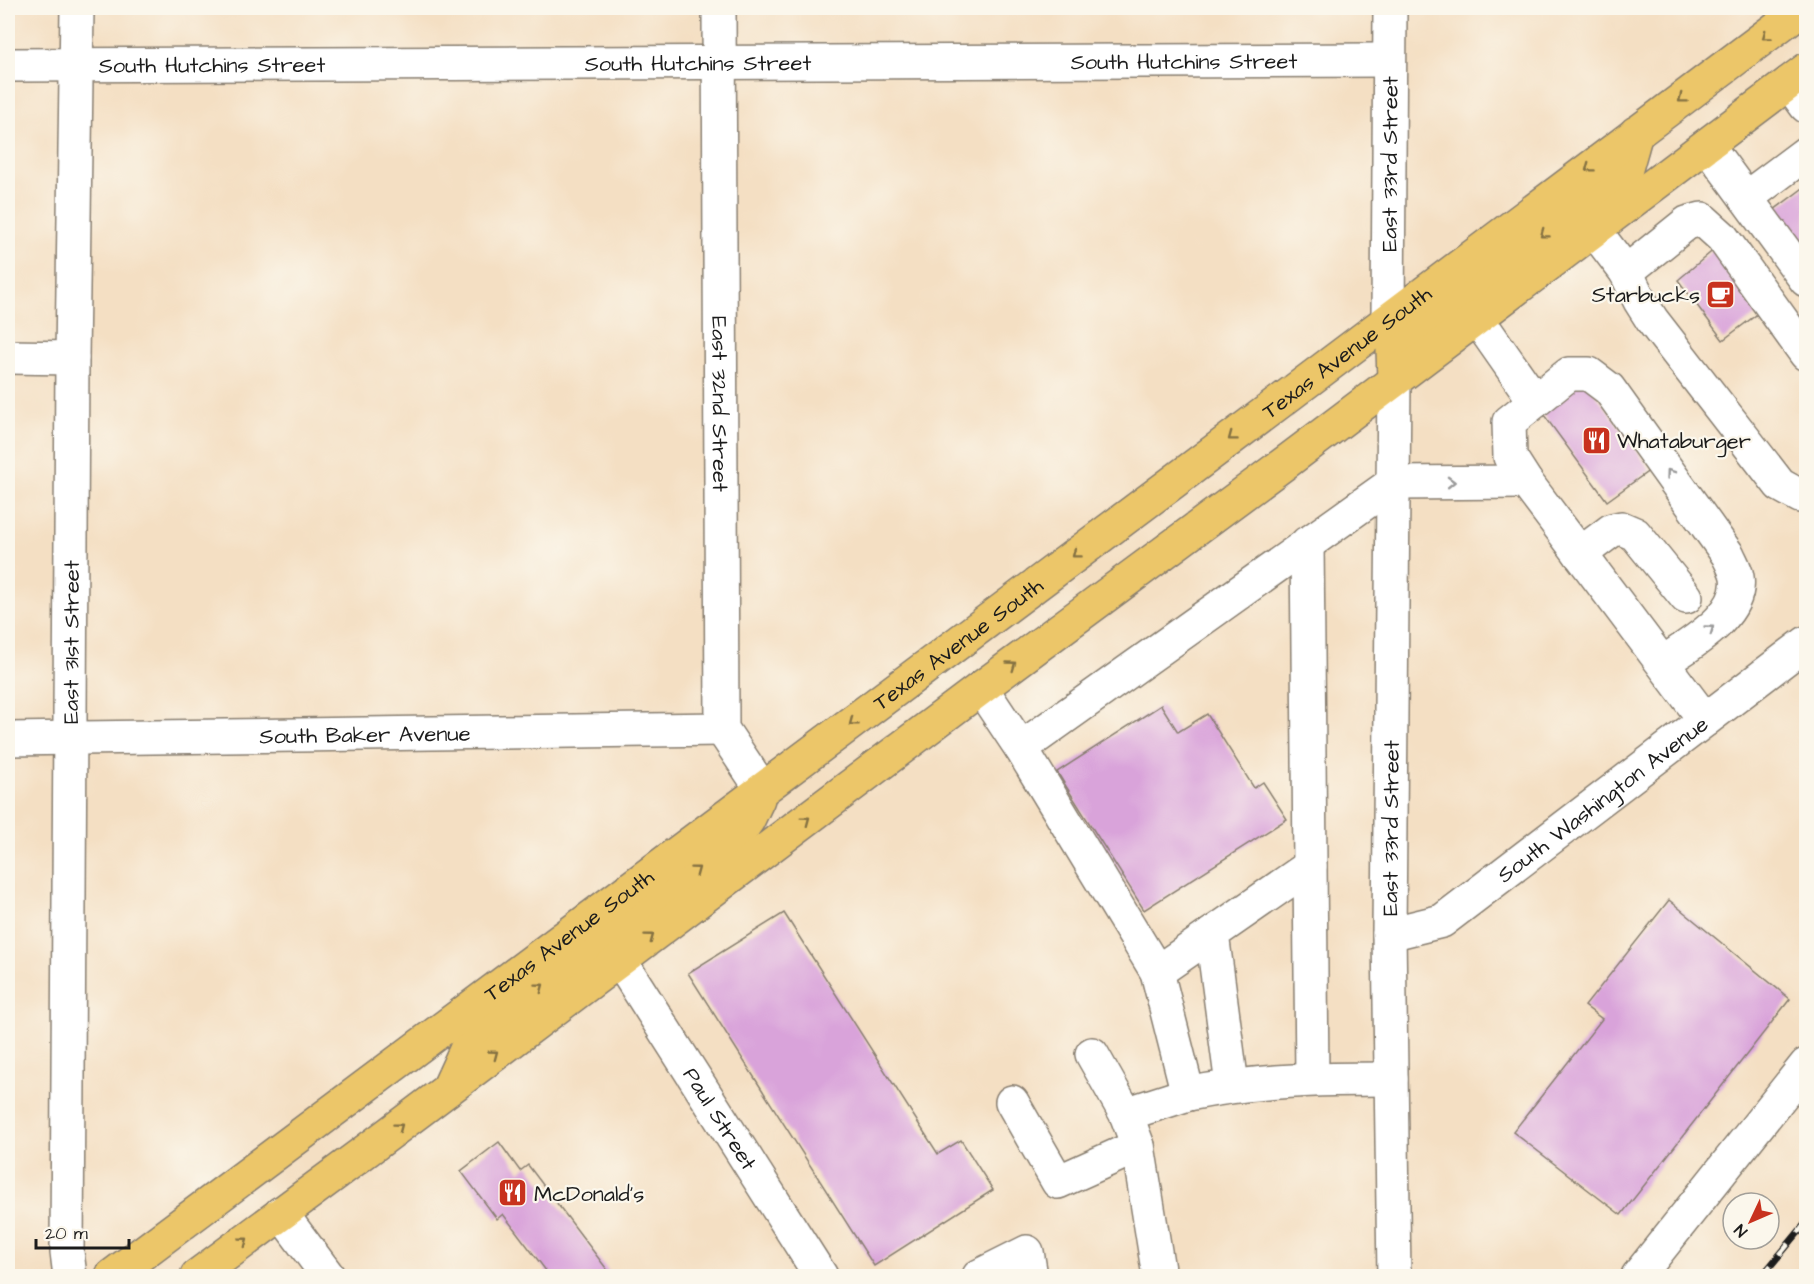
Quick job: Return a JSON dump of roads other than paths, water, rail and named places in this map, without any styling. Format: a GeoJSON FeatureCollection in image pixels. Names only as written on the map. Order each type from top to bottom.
{"type":"FeatureCollection","features":[{"type":"Feature","properties":{"kind":"main road","name":"Texas Avenue South"},"geometry":{"type":"LineString","coordinates":[[112,1276],[1803,8]]}},
{"type":"Feature","properties":{"kind":"main road"},"geometry":{"type":"LineString","coordinates":[[197,1276],[1707,145],[1801,86]]}},
{"type":"Feature","properties":{"kind":"main road"},"geometry":{"type":"LineString","coordinates":[[1394,380],[1393,349],[1625,172],[1636,133]]}},
{"type":"Feature","properties":{"kind":"main road"},"geometry":{"type":"LineString","coordinates":[[447,1090],[471,1039],[731,844],[748,820],[762,789]]}},
{"type":"Feature","properties":{"kind":"street","name":"East 31st Street"},"geometry":{"type":"LineString","coordinates":[[70,1276],[67,1252],[69,740],[77,8]]}},
{"type":"Feature","properties":{"kind":"street","name":"East 32nd Street"},"geometry":{"type":"LineString","coordinates":[[719,8],[722,729]]}},
{"type":"Feature","properties":{"kind":"street","name":"East 33rd Street"},"geometry":{"type":"LineString","coordinates":[[1388,318],[1389,8]]}},
{"type":"Feature","properties":{"kind":"street","name":"South Hutchins Street"},"geometry":{"type":"LineString","coordinates":[[8,65],[1389,60]]}},
{"type":"Feature","properties":{"kind":"street"},"geometry":{"type":"LineString","coordinates":[[1707,145],[1806,280]]}},
{"type":"Feature","properties":{"kind":"street"},"geometry":{"type":"LineString","coordinates":[[1746,198],[1806,153]]}},
{"type":"Feature","properties":{"kind":"street"},"geometry":{"type":"LineString","coordinates":[[1626,272],[1687,223],[1702,219],[1722,237],[1806,354]]}},
{"type":"Feature","properties":{"kind":"street"},"geometry":{"type":"LineString","coordinates":[[1594,230],[1626,272],[1652,320],[1780,484],[1806,497]]}},
{"type":"Feature","properties":{"kind":"street"},"geometry":{"type":"LineString","coordinates":[[1477,318],[1535,401]]}},
{"type":"Feature","properties":{"kind":"street"},"geometry":{"type":"LineString","coordinates":[[8,357],[72,358]]}},
{"type":"Feature","properties":{"kind":"street"},"geometry":{"type":"LineString","coordinates":[[1662,663],[1721,620],[1736,597],[1737,578],[1728,555],[1609,389],[1589,374],[1569,374],[1509,422],[1510,458],[1526,482],[1580,554],[1662,663],[1705,720]]}},
{"type":"Feature","properties":{"kind":"street","name":"East 33rd Street"},"geometry":{"type":"LineString","coordinates":[[1394,380],[1389,934],[1394,1276]]}},
{"type":"Feature","properties":{"kind":"street"},"geometry":{"type":"LineString","coordinates":[[1021,748],[1393,483],[1526,482]]}},
{"type":"Feature","properties":{"kind":"street"},"geometry":{"type":"LineString","coordinates":[[1580,554],[1612,530],[1621,528],[1635,534],[1686,597]]}},
{"type":"Feature","properties":{"kind":"street"},"geometry":{"type":"LineString","coordinates":[[1307,543],[1312,1079]]}},
{"type":"Feature","properties":{"kind":"street","name":"South Washington Avenue"},"geometry":{"type":"LineString","coordinates":[[1389,934],[1442,921],[1806,643]]}},
{"type":"Feature","properties":{"kind":"street"},"geometry":{"type":"LineString","coordinates":[[981,688],[1021,748],[1157,972],[1188,1094]]}},
{"type":"Feature","properties":{"kind":"street","name":"South Baker Avenue"},"geometry":{"type":"LineString","coordinates":[[8,739],[69,740],[722,729]]}},
{"type":"Feature","properties":{"kind":"street"},"geometry":{"type":"LineString","coordinates":[[722,729],[762,789]]}},
{"type":"Feature","properties":{"kind":"street"},"geometry":{"type":"LineString","coordinates":[[1157,972],[1310,866]]}},
{"type":"Feature","properties":{"kind":"street"},"geometry":{"type":"LineString","coordinates":[[1212,934],[1232,1085]]}},
{"type":"Feature","properties":{"kind":"street","name":"Paul Street"},"geometry":{"type":"LineString","coordinates":[[619,959],[821,1276]]}},
{"type":"Feature","properties":{"kind":"street"},"geometry":{"type":"LineString","coordinates":[[1092,1054],[1126,1114],[1138,1146],[1159,1276]]}},
{"type":"Feature","properties":{"kind":"street"},"geometry":{"type":"LineString","coordinates":[[1638,1276],[1806,1065]]}},
{"type":"Feature","properties":{"kind":"street"},"geometry":{"type":"LineString","coordinates":[[1126,1114],[1188,1094],[1232,1085],[1312,1079],[1391,1079]]}},
{"type":"Feature","properties":{"kind":"street"},"geometry":{"type":"LineString","coordinates":[[1012,1102],[1058,1182],[1138,1146]]}},
{"type":"Feature","properties":{"kind":"street"},"geometry":{"type":"LineString","coordinates":[[281,1213],[328,1276]]}},
{"type":"Feature","properties":{"kind":"street"},"geometry":{"type":"LineString","coordinates":[[979,1276],[1027,1252],[1031,1276]]}},
{"type":"Feature","properties":{"kind":"railway"},"geometry":{"type":"LineString","coordinates":[[1762,1276],[1806,1223]]}},
{"type":"Feature","properties":{"kind":"place","name":"Starbucks"},"geometry":{"type":"Point","coordinates":[1721,294]}},
{"type":"Feature","properties":{"kind":"place","name":"Whataburger"},"geometry":{"type":"Point","coordinates":[1596,440]}},
{"type":"Feature","properties":{"kind":"place","name":"McDonald's"},"geometry":{"type":"Point","coordinates":[513,1193]}}]}
